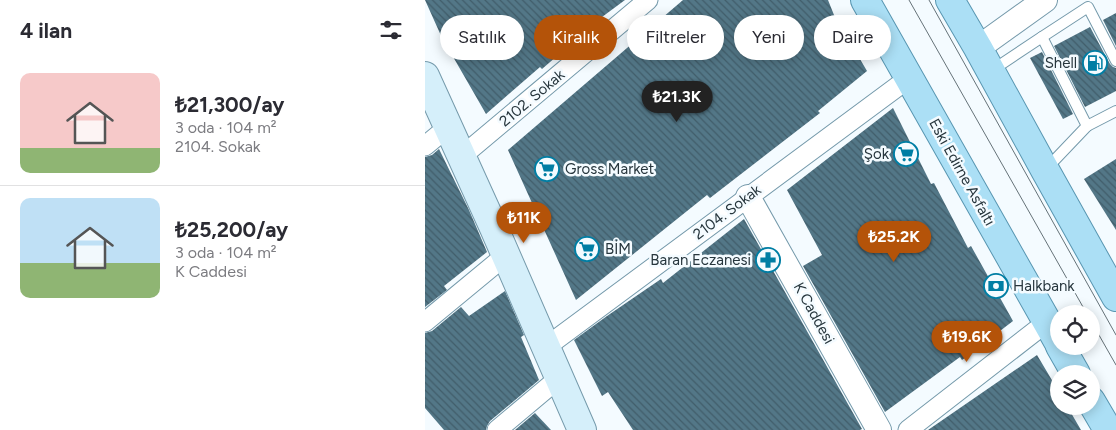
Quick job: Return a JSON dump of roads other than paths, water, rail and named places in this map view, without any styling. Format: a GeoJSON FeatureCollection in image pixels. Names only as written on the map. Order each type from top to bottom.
{"type":"FeatureCollection","features":[{"type":"Feature","properties":{"kind":"main road","name":"Eski Edirne Asfaltı"},"geometry":{"type":"LineString","coordinates":[[865,0],[1050,328]]}},
{"type":"Feature","properties":{"kind":"main road"},"geometry":{"type":"LineString","coordinates":[[950,0],[1116,297]]}},
{"type":"Feature","properties":{"kind":"main road"},"geometry":{"type":"LineString","coordinates":[[425,76],[582,430]]}},
{"type":"Feature","properties":{"kind":"main road"},"geometry":{"type":"LineString","coordinates":[[1099,415],[1108,430]]}},
{"type":"Feature","properties":{"kind":"street","name":"2102. Sokak"},"geometry":{"type":"LineString","coordinates":[[461,157],[648,0]]}},
{"type":"Feature","properties":{"kind":"street"},"geometry":{"type":"LineString","coordinates":[[984,60],[1045,0]]}},
{"type":"Feature","properties":{"kind":"street","name":"2104. Sokak"},"geometry":{"type":"LineString","coordinates":[[546,347],[909,78]]}},
{"type":"Feature","properties":{"kind":"street"},"geometry":{"type":"LineString","coordinates":[[425,146],[448,127]]}},
{"type":"Feature","properties":{"kind":"street","name":"K Caddesi"},"geometry":{"type":"LineString","coordinates":[[748,197],[879,430]]}},
{"type":"Feature","properties":{"kind":"street"},"geometry":{"type":"LineString","coordinates":[[425,322],[505,255]]}},
{"type":"Feature","properties":{"kind":"street"},"geometry":{"type":"LineString","coordinates":[[908,430],[1050,340]]}},
{"type":"Feature","properties":{"kind":"street"},"geometry":{"type":"LineString","coordinates":[[497,430],[559,378]]}},
{"type":"Feature","properties":{"kind":"lane"},"geometry":{"type":"LineString","coordinates":[[984,60],[1042,37],[1088,7],[1116,61]]}},
{"type":"Feature","properties":{"kind":"lane"},"geometry":{"type":"LineString","coordinates":[[1042,37],[1087,126]]}},
{"type":"Feature","properties":{"kind":"lane"},"geometry":{"type":"LineString","coordinates":[[1045,170],[1087,126],[1116,110]]}},
{"type":"Feature","properties":{"kind":"tram line"},"geometry":{"type":"LineString","coordinates":[[909,0],[1082,305]]}},
{"type":"Feature","properties":{"kind":"tram line"},"geometry":{"type":"LineString","coordinates":[[929,0],[1116,335]]}},
{"type":"Feature","properties":{"kind":"tram line"},"geometry":{"type":"LineString","coordinates":[[1100,337],[1116,365]]}},
{"type":"Feature","properties":{"kind":"place","name":"Shell"},"geometry":{"type":"Point","coordinates":[1095,63]}},
{"type":"Feature","properties":{"kind":"place","name":"Şok"},"geometry":{"type":"Point","coordinates":[906,154]}},
{"type":"Feature","properties":{"kind":"place","name":"Gross Market"},"geometry":{"type":"Point","coordinates":[547,169]}},
{"type":"Feature","properties":{"kind":"place","name":"BİM"},"geometry":{"type":"Point","coordinates":[587,249]}},
{"type":"Feature","properties":{"kind":"place","name":"Baran Eczanesi"},"geometry":{"type":"Point","coordinates":[768,260]}},
{"type":"Feature","properties":{"kind":"place","name":"Halkbank"},"geometry":{"type":"Point","coordinates":[996,286]}}]}
